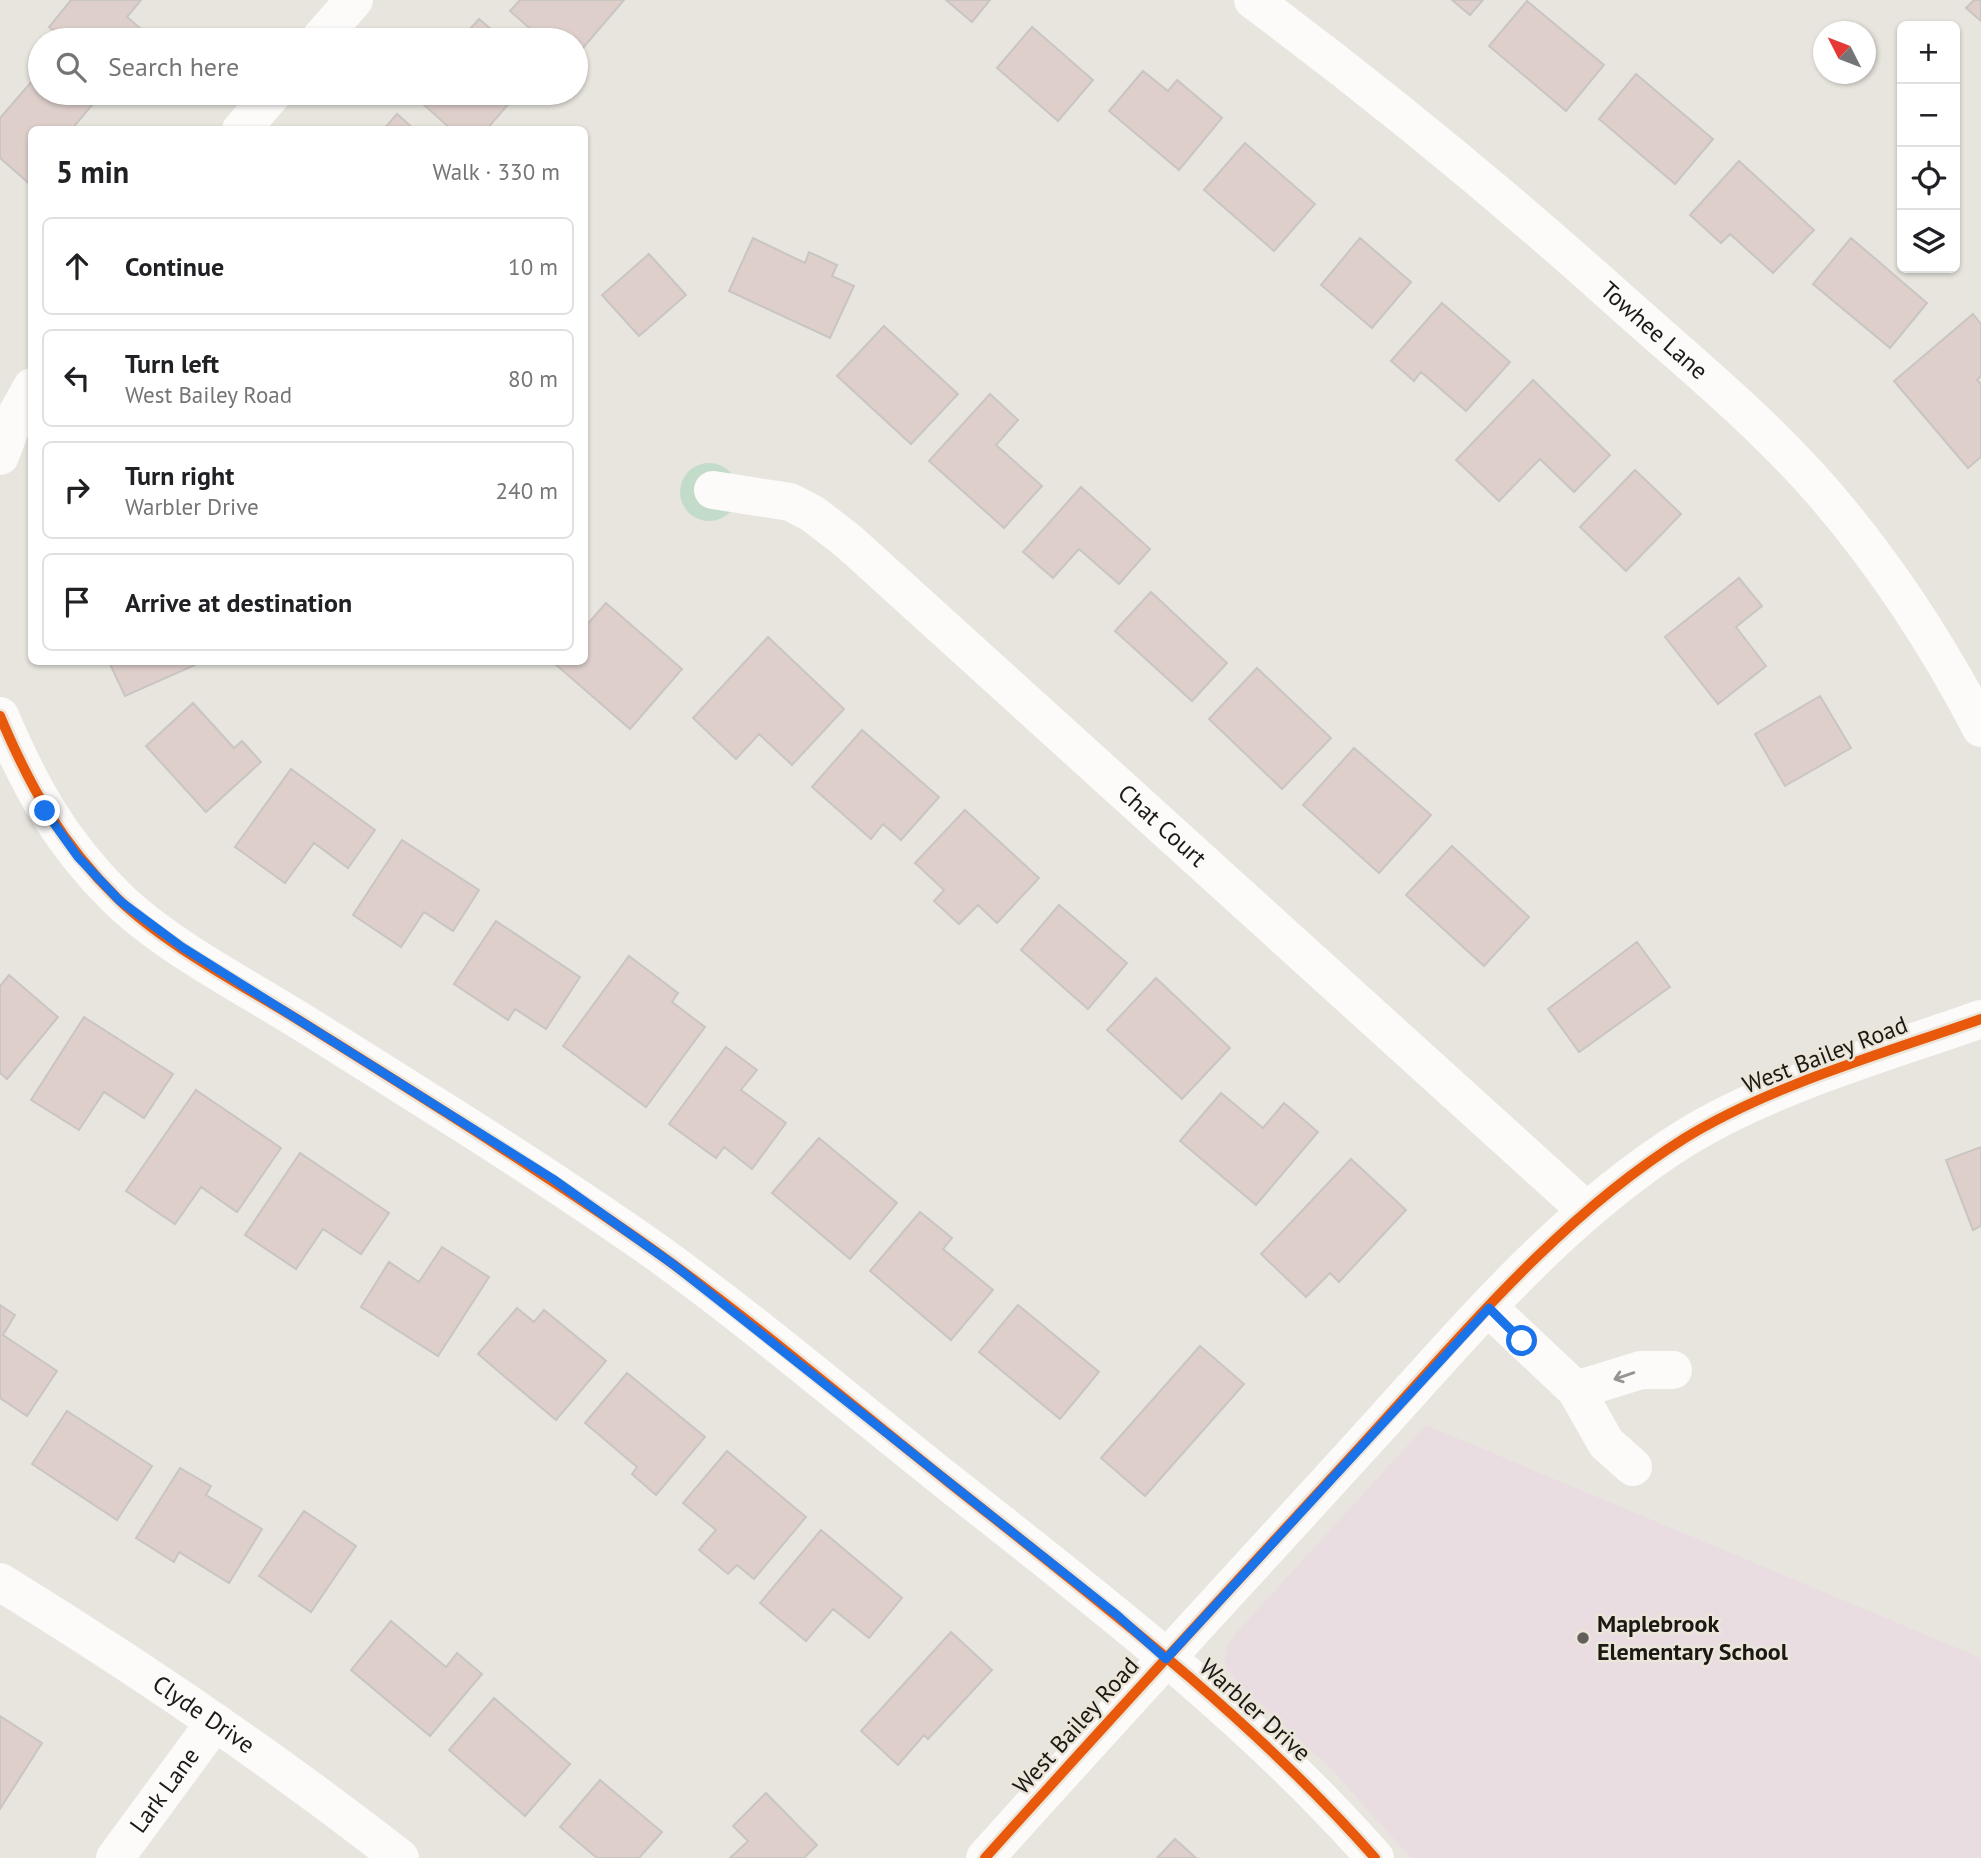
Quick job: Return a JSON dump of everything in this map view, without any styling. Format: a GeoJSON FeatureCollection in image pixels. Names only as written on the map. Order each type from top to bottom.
{"type":"FeatureCollection","features":[{"type":"Feature","properties":{"kind":"street"},"geometry":{"type":"LineString","coordinates":[[330,28],[354,0]]}},
{"type":"Feature","properties":{"kind":"street","name":"Towhee Lane"},"geometry":{"type":"LineString","coordinates":[[1253,0],[1540,229],[1757,425],[1821,490],[1886,569],[1952,672],[1981,728]]}},
{"type":"Feature","properties":{"kind":"street"},"geometry":{"type":"LineString","coordinates":[[244,126],[263,105]]}},
{"type":"Feature","properties":{"kind":"street"},"geometry":{"type":"LineString","coordinates":[[0,456],[14,419],[28,394]]}},
{"type":"Feature","properties":{"kind":"street","name":"Chat Court"},"geometry":{"type":"LineString","coordinates":[[713,490],[790,502],[813,513],[848,541],[1587,1211]]}},
{"type":"Feature","properties":{"kind":"street","name":"Warbler Drive"},"geometry":{"type":"LineString","coordinates":[[0,716],[25,776],[45,811],[78,857],[120,901],[182,947],[553,1179],[674,1265],[1117,1615],[1288,1765],[1375,1858]]}},
{"type":"Feature","properties":{"kind":"street","name":"West Bailey Road"},"geometry":{"type":"LineString","coordinates":[[985,1858],[1489,1308],[1587,1211],[1634,1172],[1688,1136],[1737,1112],[1809,1080],[1981,1019]]}},
{"type":"Feature","properties":{"kind":"street"},"geometry":{"type":"LineString","coordinates":[[1489,1308],[1576,1390],[1606,1443],[1633,1467]]}},
{"type":"Feature","properties":{"kind":"street"},"geometry":{"type":"LineString","coordinates":[[1576,1390],[1641,1370],[1673,1370]]}},
{"type":"Feature","properties":{"kind":"street","name":"Clyde Drive"},"geometry":{"type":"LineString","coordinates":[[0,1582],[215,1723],[337,1809],[400,1858]]}},
{"type":"Feature","properties":{"kind":"street","name":"Lark Lane"},"geometry":{"type":"LineString","coordinates":[[115,1858],[215,1723]]}},
{"type":"Feature","properties":{"kind":"shaded area","name":"Maplebrook Elementary School"},"geometry":{"type":"Polygon","coordinates":[[[1426,1425],[1981,1658],[1981,1858],[1411,1858],[1332,1770],[1240,1685],[1228,1671],[1224,1659],[1228,1645],[1237,1632],[1426,1425]]]}},
{"type":"Feature","properties":{"kind":"green space"},"geometry":{"type":"Polygon","coordinates":[[[709,463],[720,465],[733,476],[738,492],[736,503],[725,516],[709,521],[698,519],[685,508],[680,492],[682,481],[693,468],[709,463]]]}},
{"type":"Feature","properties":{"kind":"building"},"geometry":{"type":"Polygon","coordinates":[[[71,0],[141,0],[127,17],[140,28],[49,27],[71,0]]]}},
{"type":"Feature","properties":{"kind":"building"},"geometry":{"type":"Polygon","coordinates":[[[520,0],[624,0],[588,42],[588,28],[529,28],[510,11],[520,0]]]}},
{"type":"Feature","properties":{"kind":"building"},"geometry":{"type":"Polygon","coordinates":[[[946,0],[990,0],[972,22],[946,0]]]}},
{"type":"Feature","properties":{"kind":"building"},"geometry":{"type":"Polygon","coordinates":[[[1452,0],[1483,0],[1470,15],[1452,0]]]}},
{"type":"Feature","properties":{"kind":"building"},"geometry":{"type":"Polygon","coordinates":[[[1974,0],[1981,0],[1981,21],[1966,8],[1974,0]]]}},
{"type":"Feature","properties":{"kind":"building"},"geometry":{"type":"Polygon","coordinates":[[[1527,1],[1604,65],[1566,111],[1489,46],[1527,1]]]}},
{"type":"Feature","properties":{"kind":"building"},"geometry":{"type":"Polygon","coordinates":[[[479,19],[490,28],[471,28],[479,19]]]}},
{"type":"Feature","properties":{"kind":"building"},"geometry":{"type":"Polygon","coordinates":[[[1032,27],[1093,80],[1058,121],[997,68],[1032,27]]]}},
{"type":"Feature","properties":{"kind":"building"},"geometry":{"type":"Polygon","coordinates":[[[1143,71],[1168,91],[1177,80],[1222,118],[1179,170],[1109,111],[1143,71]]]}},
{"type":"Feature","properties":{"kind":"building"},"geometry":{"type":"Polygon","coordinates":[[[1636,74],[1713,139],[1675,184],[1599,119],[1636,74]]]}},
{"type":"Feature","properties":{"kind":"building"},"geometry":{"type":"Polygon","coordinates":[[[28,86],[28,105],[92,105],[74,126],[28,126],[28,182],[0,158],[0,118],[28,86]]]}},
{"type":"Feature","properties":{"kind":"building"},"geometry":{"type":"Polygon","coordinates":[[[424,105],[508,105],[489,126],[448,126],[424,105]]]}},
{"type":"Feature","properties":{"kind":"building"},"geometry":{"type":"Polygon","coordinates":[[[397,114],[410,126],[386,126],[397,114]]]}},
{"type":"Feature","properties":{"kind":"building"},"geometry":{"type":"Polygon","coordinates":[[[1245,143],[1315,204],[1274,251],[1204,190],[1245,143]]]}},
{"type":"Feature","properties":{"kind":"building"},"geometry":{"type":"Polygon","coordinates":[[[1739,161],[1814,230],[1773,273],[1730,234],[1721,243],[1690,215],[1739,161]]]}},
{"type":"Feature","properties":{"kind":"building"},"geometry":{"type":"Polygon","coordinates":[[[753,238],[805,263],[809,252],[837,265],[832,276],[854,286],[830,338],[729,291],[753,238]]]}},
{"type":"Feature","properties":{"kind":"building"},"geometry":{"type":"Polygon","coordinates":[[[1360,238],[1411,282],[1372,328],[1321,285],[1360,238]]]}},
{"type":"Feature","properties":{"kind":"building"},"geometry":{"type":"Polygon","coordinates":[[[1851,238],[1927,303],[1890,348],[1813,284],[1851,238]]]}},
{"type":"Feature","properties":{"kind":"building"},"geometry":{"type":"Polygon","coordinates":[[[649,254],[686,295],[639,336],[602,295],[649,254]]]}},
{"type":"Feature","properties":{"kind":"building"},"geometry":{"type":"Polygon","coordinates":[[[1442,303],[1510,362],[1466,411],[1421,372],[1414,381],[1391,361],[1442,303]]]}},
{"type":"Feature","properties":{"kind":"building"},"geometry":{"type":"Polygon","coordinates":[[[1973,314],[1981,324],[1981,376],[1977,380],[1981,384],[1981,457],[1968,468],[1894,381],[1973,314]]]}},
{"type":"Feature","properties":{"kind":"building"},"geometry":{"type":"Polygon","coordinates":[[[884,326],[958,394],[911,444],[837,376],[884,326]]]}},
{"type":"Feature","properties":{"kind":"building"},"geometry":{"type":"Polygon","coordinates":[[[1533,380],[1610,455],[1574,492],[1540,459],[1499,501],[1456,460],[1533,380]]]}},
{"type":"Feature","properties":{"kind":"building"},"geometry":{"type":"Polygon","coordinates":[[[990,394],[1018,420],[996,445],[1042,486],[1004,528],[929,461],[990,394]]]}},
{"type":"Feature","properties":{"kind":"building"},"geometry":{"type":"Polygon","coordinates":[[[1635,470],[1681,514],[1626,571],[1580,527],[1635,470]]]}},
{"type":"Feature","properties":{"kind":"building"},"geometry":{"type":"Polygon","coordinates":[[[1081,487],[1150,549],[1119,584],[1079,549],[1053,578],[1023,552],[1081,487]]]}},
{"type":"Feature","properties":{"kind":"building"},"geometry":{"type":"Polygon","coordinates":[[[1739,578],[1762,606],[1736,627],[1766,666],[1718,704],[1665,637],[1739,578]]]}},
{"type":"Feature","properties":{"kind":"building"},"geometry":{"type":"Polygon","coordinates":[[[1151,592],[1227,663],[1192,701],[1115,631],[1151,592]]]}},
{"type":"Feature","properties":{"kind":"building"},"geometry":{"type":"Polygon","coordinates":[[[606,603],[682,669],[630,729],[556,665],[588,665],[588,623],[606,603]]]}},
{"type":"Feature","properties":{"kind":"building"},"geometry":{"type":"Polygon","coordinates":[[[768,637],[844,709],[792,765],[759,734],[736,759],[693,718],[768,637]]]}},
{"type":"Feature","properties":{"kind":"building"},"geometry":{"type":"Polygon","coordinates":[[[110,665],[195,665],[125,696],[110,665]]]}},
{"type":"Feature","properties":{"kind":"building"},"geometry":{"type":"Polygon","coordinates":[[[1257,668],[1331,738],[1282,789],[1209,719],[1257,668]]]}},
{"type":"Feature","properties":{"kind":"building"},"geometry":{"type":"Polygon","coordinates":[[[1820,696],[1851,748],[1785,786],[1755,734],[1820,696]]]}},
{"type":"Feature","properties":{"kind":"building"},"geometry":{"type":"Polygon","coordinates":[[[193,703],[234,748],[242,741],[261,762],[206,812],[146,746],[193,703]]]}},
{"type":"Feature","properties":{"kind":"building"},"geometry":{"type":"Polygon","coordinates":[[[862,730],[939,797],[901,840],[883,824],[871,839],[812,787],[862,730]]]}},
{"type":"Feature","properties":{"kind":"building"},"geometry":{"type":"Polygon","coordinates":[[[1354,748],[1431,815],[1379,873],[1303,805],[1354,748]]]}},
{"type":"Feature","properties":{"kind":"building"},"geometry":{"type":"Polygon","coordinates":[[[291,769],[375,830],[348,868],[314,843],[285,883],[235,847],[291,769]]]}},
{"type":"Feature","properties":{"kind":"building"},"geometry":{"type":"Polygon","coordinates":[[[965,810],[1039,878],[997,923],[978,905],[959,924],[934,901],[944,890],[915,863],[965,810]]]}},
{"type":"Feature","properties":{"kind":"building"},"geometry":{"type":"Polygon","coordinates":[[[402,840],[479,890],[453,931],[424,912],[401,947],[353,915],[402,840]]]}},
{"type":"Feature","properties":{"kind":"building"},"geometry":{"type":"Polygon","coordinates":[[[1452,846],[1529,917],[1484,966],[1406,895],[1452,846]]]}},
{"type":"Feature","properties":{"kind":"building"},"geometry":{"type":"Polygon","coordinates":[[[1059,905],[1127,963],[1088,1009],[1021,950],[1059,905]]]}},
{"type":"Feature","properties":{"kind":"building"},"geometry":{"type":"Polygon","coordinates":[[[496,921],[580,977],[546,1029],[515,1009],[508,1020],[454,984],[496,921]]]}},
{"type":"Feature","properties":{"kind":"building"},"geometry":{"type":"Polygon","coordinates":[[[1637,942],[1670,987],[1579,1052],[1548,1009],[1637,942]]]}},
{"type":"Feature","properties":{"kind":"building"},"geometry":{"type":"Polygon","coordinates":[[[629,956],[678,993],[672,1002],[705,1027],[646,1107],[563,1046],[629,956]]]}},
{"type":"Feature","properties":{"kind":"building"},"geometry":{"type":"Polygon","coordinates":[[[9,975],[58,1017],[7,1079],[0,1073],[0,986],[9,975]]]}},
{"type":"Feature","properties":{"kind":"building"},"geometry":{"type":"Polygon","coordinates":[[[1156,978],[1230,1048],[1182,1099],[1107,1030],[1156,978]]]}},
{"type":"Feature","properties":{"kind":"building"},"geometry":{"type":"Polygon","coordinates":[[[84,1017],[173,1074],[144,1118],[104,1092],[79,1130],[31,1100],[84,1017]]]}},
{"type":"Feature","properties":{"kind":"building"},"geometry":{"type":"Polygon","coordinates":[[[726,1047],[757,1070],[741,1090],[786,1123],[752,1169],[724,1147],[716,1158],[669,1124],[726,1047]]]}},
{"type":"Feature","properties":{"kind":"building"},"geometry":{"type":"Polygon","coordinates":[[[196,1090],[281,1148],[237,1212],[201,1187],[175,1224],[126,1191],[196,1090]]]}},
{"type":"Feature","properties":{"kind":"building"},"geometry":{"type":"Polygon","coordinates":[[[1221,1093],[1263,1128],[1284,1103],[1318,1132],[1256,1205],[1180,1141],[1221,1093]]]}},
{"type":"Feature","properties":{"kind":"building"},"geometry":{"type":"Polygon","coordinates":[[[819,1138],[897,1203],[850,1259],[772,1193],[819,1138]]]}},
{"type":"Feature","properties":{"kind":"building"},"geometry":{"type":"Polygon","coordinates":[[[1981,1147],[1981,1226],[1973,1230],[1946,1160],[1981,1147]]]}},
{"type":"Feature","properties":{"kind":"building"},"geometry":{"type":"Polygon","coordinates":[[[300,1153],[389,1213],[361,1254],[323,1229],[296,1269],[245,1235],[300,1153]]]}},
{"type":"Feature","properties":{"kind":"building"},"geometry":{"type":"Polygon","coordinates":[[[1351,1159],[1406,1210],[1339,1282],[1330,1273],[1306,1297],[1261,1254],[1351,1159]]]}},
{"type":"Feature","properties":{"kind":"building"},"geometry":{"type":"Polygon","coordinates":[[[920,1212],[952,1238],[943,1249],[993,1290],[951,1340],[870,1271],[920,1212]]]}},
{"type":"Feature","properties":{"kind":"building"},"geometry":{"type":"Polygon","coordinates":[[[442,1247],[489,1277],[438,1356],[361,1307],[389,1262],[419,1282],[442,1247]]]}},
{"type":"Feature","properties":{"kind":"building"},"geometry":{"type":"Polygon","coordinates":[[[0,1305],[15,1315],[3,1335],[57,1371],[27,1416],[0,1398],[0,1305]]]}},
{"type":"Feature","properties":{"kind":"building"},"geometry":{"type":"Polygon","coordinates":[[[1018,1305],[1099,1372],[1060,1419],[979,1352],[1018,1305]]]}},
{"type":"Feature","properties":{"kind":"building"},"geometry":{"type":"Polygon","coordinates":[[[517,1308],[534,1322],[544,1310],[606,1361],[556,1420],[478,1354],[517,1308]]]}},
{"type":"Feature","properties":{"kind":"building"},"geometry":{"type":"Polygon","coordinates":[[[1200,1346],[1244,1384],[1145,1496],[1101,1458],[1200,1346]]]}},
{"type":"Feature","properties":{"kind":"building"},"geometry":{"type":"Polygon","coordinates":[[[627,1373],[705,1437],[656,1495],[632,1474],[637,1467],[585,1423],[627,1373]]]}},
{"type":"Feature","properties":{"kind":"building"},"geometry":{"type":"Polygon","coordinates":[[[67,1411],[152,1466],[117,1520],[32,1464],[67,1411]]]}},
{"type":"Feature","properties":{"kind":"building"},"geometry":{"type":"Polygon","coordinates":[[[727,1451],[806,1517],[754,1579],[737,1565],[728,1574],[699,1550],[716,1530],[683,1503],[727,1451]]]}},
{"type":"Feature","properties":{"kind":"building"},"geometry":{"type":"Polygon","coordinates":[[[180,1468],[211,1486],[206,1495],[262,1529],[229,1583],[179,1552],[174,1562],[136,1538],[180,1468]]]}},
{"type":"Feature","properties":{"kind":"building"},"geometry":{"type":"Polygon","coordinates":[[[304,1511],[356,1546],[311,1612],[259,1576],[304,1511]]]}},
{"type":"Feature","properties":{"kind":"building"},"geometry":{"type":"Polygon","coordinates":[[[821,1530],[902,1598],[869,1638],[833,1609],[806,1641],[760,1603],[821,1530]]]}},
{"type":"Feature","properties":{"kind":"building"},"geometry":{"type":"Polygon","coordinates":[[[391,1621],[446,1667],[457,1653],[482,1674],[430,1736],[351,1670],[391,1621]]]}},
{"type":"Feature","properties":{"kind":"building"},"geometry":{"type":"Polygon","coordinates":[[[951,1632],[992,1670],[928,1739],[924,1735],[898,1765],[861,1731],[951,1632]]]}},
{"type":"Feature","properties":{"kind":"building"},"geometry":{"type":"Polygon","coordinates":[[[494,1698],[570,1764],[525,1816],[449,1750],[494,1698]]]}},
{"type":"Feature","properties":{"kind":"building"},"geometry":{"type":"Polygon","coordinates":[[[0,1716],[42,1743],[0,1809],[0,1716]]]}},
{"type":"Feature","properties":{"kind":"building"},"geometry":{"type":"Polygon","coordinates":[[[600,1780],[662,1832],[639,1858],[597,1858],[560,1827],[600,1780]]]}},
{"type":"Feature","properties":{"kind":"building"},"geometry":{"type":"Polygon","coordinates":[[[766,1793],[817,1845],[804,1858],[730,1858],[748,1841],[733,1826],[766,1793]]]}},
{"type":"Feature","properties":{"kind":"building"},"geometry":{"type":"Polygon","coordinates":[[[1175,1839],[1196,1858],[1157,1858],[1175,1839]]]}},
{"type":"Feature","properties":{"kind":"cycle path"},"geometry":{"type":"LineString","coordinates":[[0,716],[35,790],[63,835],[97,877],[137,916],[182,949],[438,1107],[612,1221],[729,1306],[1170,1660],[1276,1755],[1375,1858]]}},
{"type":"Feature","properties":{"kind":"cycle path"},"geometry":{"type":"LineString","coordinates":[[985,1858],[1472,1323],[1511,1282],[1594,1205],[1638,1170],[1718,1119],[1829,1071],[1981,1019]]}},
{"type":"Feature","properties":{"kind":"place","name":"Maplebrook Elementary School"},"geometry":{"type":"Point","coordinates":[1583,1638]}},
{"type":"Feature","properties":{"kind":"route"},"geometry":{"type":"LineString","coordinates":[[45,811],[78,857],[120,901],[182,947],[553,1179],[674,1265],[1117,1615],[1166,1659],[1489,1308],[1522,1341]]}}]}
